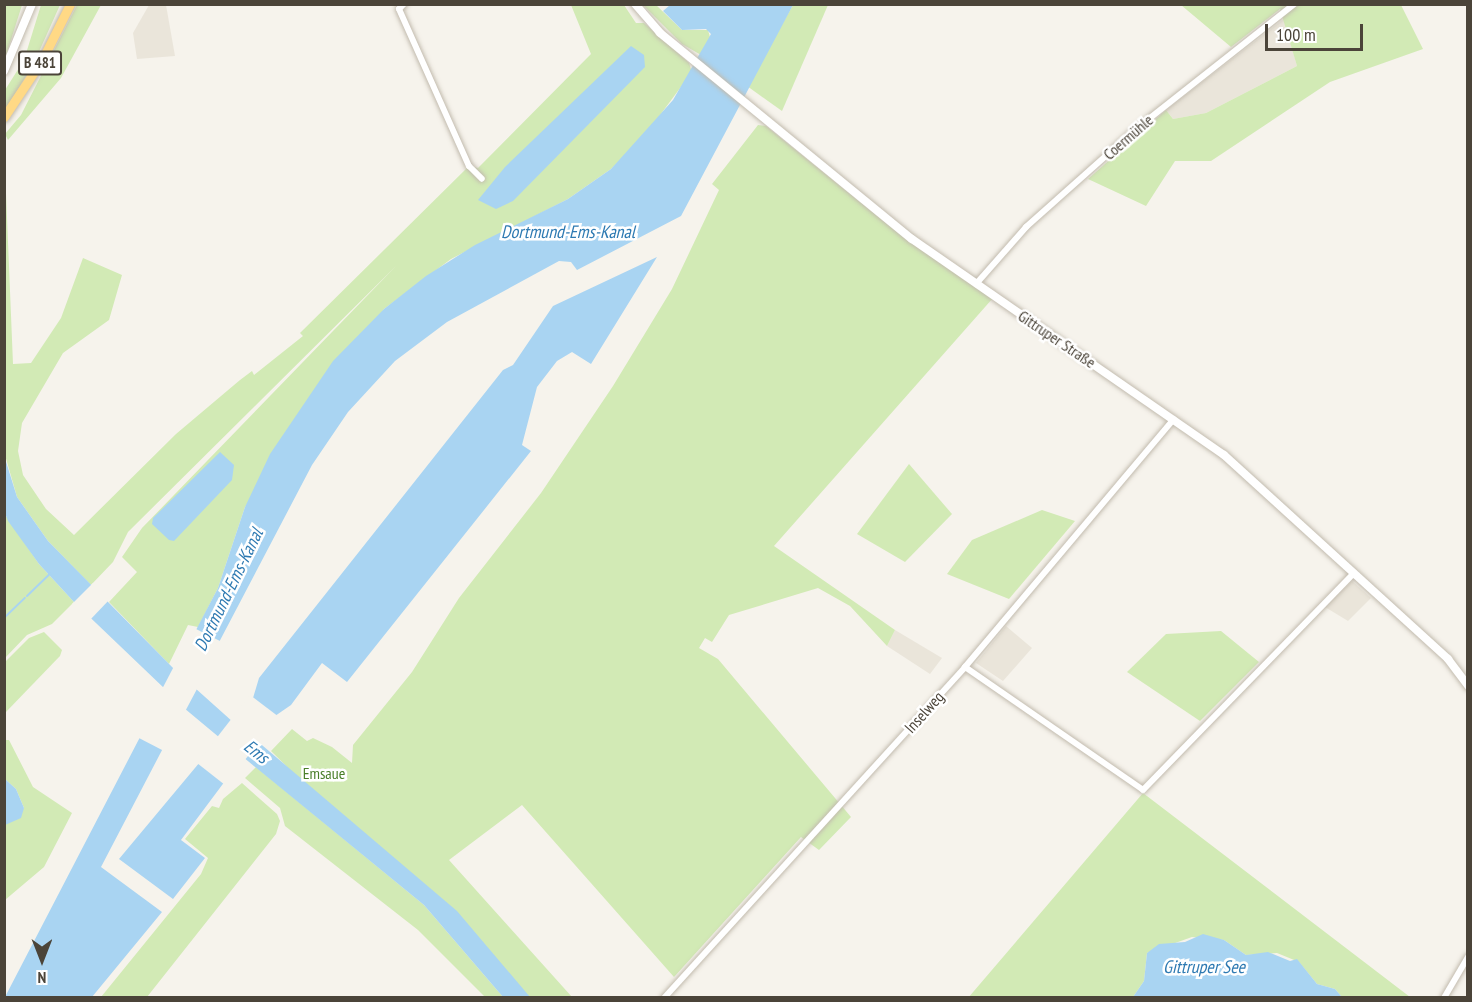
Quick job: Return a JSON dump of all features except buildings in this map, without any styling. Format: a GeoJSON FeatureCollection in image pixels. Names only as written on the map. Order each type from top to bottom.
{"type":"FeatureCollection","features":[{"type":"Feature","properties":{"kind":"highway","name":"B 481"},"geometry":{"type":"LineString","coordinates":[[4,117],[42,60],[70,4]]}},
{"type":"Feature","properties":{"kind":"street"},"geometry":{"type":"LineString","coordinates":[[4,71],[32,4]]}},
{"type":"Feature","properties":{"kind":"street"},"geometry":{"type":"LineString","coordinates":[[404,4],[399,9],[469,166],[482,179]]}},
{"type":"Feature","properties":{"kind":"street","name":"Gittruper Straße"},"geometry":{"type":"LineString","coordinates":[[635,4],[660,33],[912,239],[1174,418],[1250,477],[1448,659],[1467,686]]}},
{"type":"Feature","properties":{"kind":"street","name":"Coermühle"},"geometry":{"type":"LineString","coordinates":[[976,284],[1026,228],[1136,129],[1294,4]]}},
{"type":"Feature","properties":{"kind":"street","name":"Inselweg"},"geometry":{"type":"LineString","coordinates":[[664,998],[965,667],[1174,418]]}},
{"type":"Feature","properties":{"kind":"street"},"geometry":{"type":"LineString","coordinates":[[965,667],[1143,790],[1354,573]]}},
{"type":"Feature","properties":{"kind":"street"},"geometry":{"type":"LineString","coordinates":[[1444,998],[1467,957]]}},
{"type":"Feature","properties":{"kind":"shaded area"},"geometry":{"type":"Polygon","coordinates":[[[149,5],[166,5],[175,56],[137,59],[133,33],[149,5]]]}},
{"type":"Feature","properties":{"kind":"shaded area"},"geometry":{"type":"Polygon","coordinates":[[[1284,19],[1297,66],[1206,113],[1173,119],[1166,110],[1284,19]]]}},
{"type":"Feature","properties":{"kind":"shaded area"},"geometry":{"type":"Polygon","coordinates":[[[1352,581],[1371,598],[1348,621],[1325,607],[1352,581]]]}},
{"type":"Feature","properties":{"kind":"shaded area"},"geometry":{"type":"Polygon","coordinates":[[[1006,626],[1032,648],[1003,681],[976,663],[1006,626]]]}},
{"type":"Feature","properties":{"kind":"shaded area"},"geometry":{"type":"Polygon","coordinates":[[[895,630],[942,658],[930,674],[887,646],[895,630]]]}},
{"type":"Feature","properties":{"kind":"green space"},"geometry":{"type":"Polygon","coordinates":[[[4,5],[22,5],[5,59],[4,5]]]}},
{"type":"Feature","properties":{"kind":"green space"},"geometry":{"type":"Polygon","coordinates":[[[41,5],[60,5],[33,65],[5,110],[5,90],[24,60],[41,5]]]}},
{"type":"Feature","properties":{"kind":"green space"},"geometry":{"type":"Polygon","coordinates":[[[77,5],[101,5],[61,78],[8,140],[5,134],[21,115],[77,5]]]}},
{"type":"Feature","properties":{"kind":"green space"},"geometry":{"type":"Polygon","coordinates":[[[571,5],[624,5],[636,23],[644,23],[689,63],[692,72],[643,138],[611,169],[568,199],[451,259],[384,309],[245,507],[218,588],[198,627],[188,625],[169,664],[109,602],[137,572],[122,557],[142,528],[396,266],[128,532],[113,562],[91,585],[48,541],[17,497],[5,455],[4,144],[13,364],[31,363],[61,318],[83,258],[122,275],[109,320],[63,353],[22,423],[18,451],[23,475],[46,509],[74,535],[176,434],[240,380],[252,371],[254,375],[303,336],[300,333],[469,166],[478,168],[591,54],[571,5]]]}},
{"type":"Feature","properties":{"kind":"green space"},"geometry":{"type":"Polygon","coordinates":[[[643,5],[656,5],[682,30],[708,30],[710,37],[701,55],[682,44],[643,5]]]}},
{"type":"Feature","properties":{"kind":"green space"},"geometry":{"type":"Polygon","coordinates":[[[793,5],[828,5],[782,111],[747,86],[793,5]]]}},
{"type":"Feature","properties":{"kind":"green space"},"geometry":{"type":"Polygon","coordinates":[[[1181,5],[1401,5],[1423,49],[1330,82],[1211,161],[1175,161],[1146,206],[1088,179],[1166,110],[1173,119],[1206,113],[1297,66],[1280,9],[1231,47],[1181,5]]]}},
{"type":"Feature","properties":{"kind":"green space","name":"Emsaue"},"geometry":{"type":"Polygon","coordinates":[[[758,125],[766,126],[908,241],[993,298],[774,546],[895,630],[887,646],[850,606],[818,588],[729,615],[712,642],[705,638],[699,648],[718,659],[851,817],[819,850],[801,837],[674,977],[522,805],[449,860],[572,997],[520,997],[271,751],[292,729],[307,741],[313,738],[332,747],[352,763],[353,745],[412,672],[459,598],[541,493],[613,386],[672,289],[719,190],[712,184],[758,125]]]}},
{"type":"Feature","properties":{"kind":"green space"},"geometry":{"type":"Polygon","coordinates":[[[909,464],[952,514],[905,562],[857,534],[909,464]]]}},
{"type":"Feature","properties":{"kind":"green space"},"geometry":{"type":"Polygon","coordinates":[[[1042,510],[1075,521],[1009,599],[947,574],[972,540],[1042,510]]]}},
{"type":"Feature","properties":{"kind":"green space"},"geometry":{"type":"Polygon","coordinates":[[[4,513],[39,564],[74,602],[52,624],[27,635],[5,658],[4,513]]]}},
{"type":"Feature","properties":{"kind":"green space"},"geometry":{"type":"Polygon","coordinates":[[[1221,631],[1259,662],[1200,721],[1127,672],[1166,634],[1221,631]]]}},
{"type":"Feature","properties":{"kind":"green space"},"geometry":{"type":"Polygon","coordinates":[[[44,632],[62,650],[60,656],[5,713],[5,662],[29,638],[44,632]]]}},
{"type":"Feature","properties":{"kind":"green space"},"geometry":{"type":"Polygon","coordinates":[[[5,740],[9,740],[33,787],[72,813],[44,867],[5,900],[5,825],[24,808],[16,789],[5,779],[5,740]]]}},
{"type":"Feature","properties":{"kind":"green space"},"geometry":{"type":"Polygon","coordinates":[[[256,767],[424,905],[503,997],[485,997],[418,930],[285,826],[280,808],[245,778],[256,767]]]}},
{"type":"Feature","properties":{"kind":"green space"},"geometry":{"type":"Polygon","coordinates":[[[242,783],[277,814],[280,821],[276,834],[147,997],[101,997],[201,874],[208,858],[185,839],[212,806],[219,808],[223,799],[242,783]]]}},
{"type":"Feature","properties":{"kind":"green space"},"geometry":{"type":"Polygon","coordinates":[[[1143,793],[1410,997],[1342,997],[1335,989],[1317,984],[1299,962],[1277,953],[1246,955],[1224,940],[1192,937],[1147,953],[1144,981],[1133,997],[968,998],[1143,793]]]}},
{"type":"Feature","properties":{"kind":"water"},"geometry":{"type":"Polygon","coordinates":[[[670,5],[793,5],[681,216],[577,270],[571,262],[559,261],[447,322],[395,361],[348,412],[312,465],[195,688],[233,722],[253,698],[259,678],[503,370],[513,365],[553,306],[657,257],[591,364],[572,352],[557,361],[537,387],[522,445],[531,451],[347,682],[322,663],[291,705],[275,716],[256,740],[457,911],[530,997],[503,997],[424,905],[243,757],[181,840],[205,858],[173,899],[119,859],[220,738],[184,708],[101,867],[162,912],[92,997],[5,997],[165,689],[74,602],[39,564],[8,521],[5,513],[4,455],[17,497],[48,541],[175,670],[218,588],[245,507],[270,454],[333,361],[384,309],[426,276],[475,245],[568,199],[611,169],[673,100],[711,34],[706,29],[682,30],[663,11],[670,5]]]}},
{"type":"Feature","properties":{"kind":"water"},"geometry":{"type":"Polygon","coordinates":[[[631,46],[644,55],[645,67],[513,201],[496,209],[478,200],[505,167],[631,46]]]}},
{"type":"Feature","properties":{"kind":"water"},"geometry":{"type":"Polygon","coordinates":[[[220,452],[234,465],[232,480],[174,541],[169,540],[152,524],[153,518],[220,452]]]}},
{"type":"Feature","properties":{"kind":"water"},"geometry":{"type":"Polygon","coordinates":[[[5,779],[16,789],[24,808],[21,818],[5,825],[5,779]]]}},
{"type":"Feature","properties":{"kind":"water","name":"Gittruper See"},"geometry":{"type":"Polygon","coordinates":[[[1203,934],[1224,940],[1246,955],[1268,952],[1290,961],[1297,959],[1317,984],[1335,989],[1342,997],[1133,997],[1144,981],[1147,953],[1159,944],[1185,942],[1203,934]]]}},
{"type":"Feature","properties":{"kind":"pier"},"geometry":{"type":"Polygon","coordinates":[[[93,583],[110,599],[89,621],[72,604],[93,583]]]}},
{"type":"Feature","properties":{"kind":"pier"},"geometry":{"type":"Polygon","coordinates":[[[194,628],[222,642],[164,751],[137,737],[194,628]]]}},
{"type":"Feature","properties":{"kind":"pier"},"geometry":{"type":"Polygon","coordinates":[[[250,695],[279,717],[225,785],[197,763],[250,695]]]}},
{"type":"Feature","properties":{"kind":"waterway"},"geometry":{"type":"LineString","coordinates":[[27,596],[51,573]]}},
{"type":"Feature","properties":{"kind":"waterway"},"geometry":{"type":"LineString","coordinates":[[4,618],[25,598]]}},
{"type":"Feature","properties":{"kind":"water label","name":"Dortmund-Ems-Kanal"},"geometry":{"type":"Point","coordinates":[568,232]}},
{"type":"Feature","properties":{"kind":"water label","name":"Dortmund-Ems-Kanal"},"geometry":{"type":"Point","coordinates":[229,590]}},
{"type":"Feature","properties":{"kind":"water label","name":"Ems"},"geometry":{"type":"Point","coordinates":[256,752]}}]}
